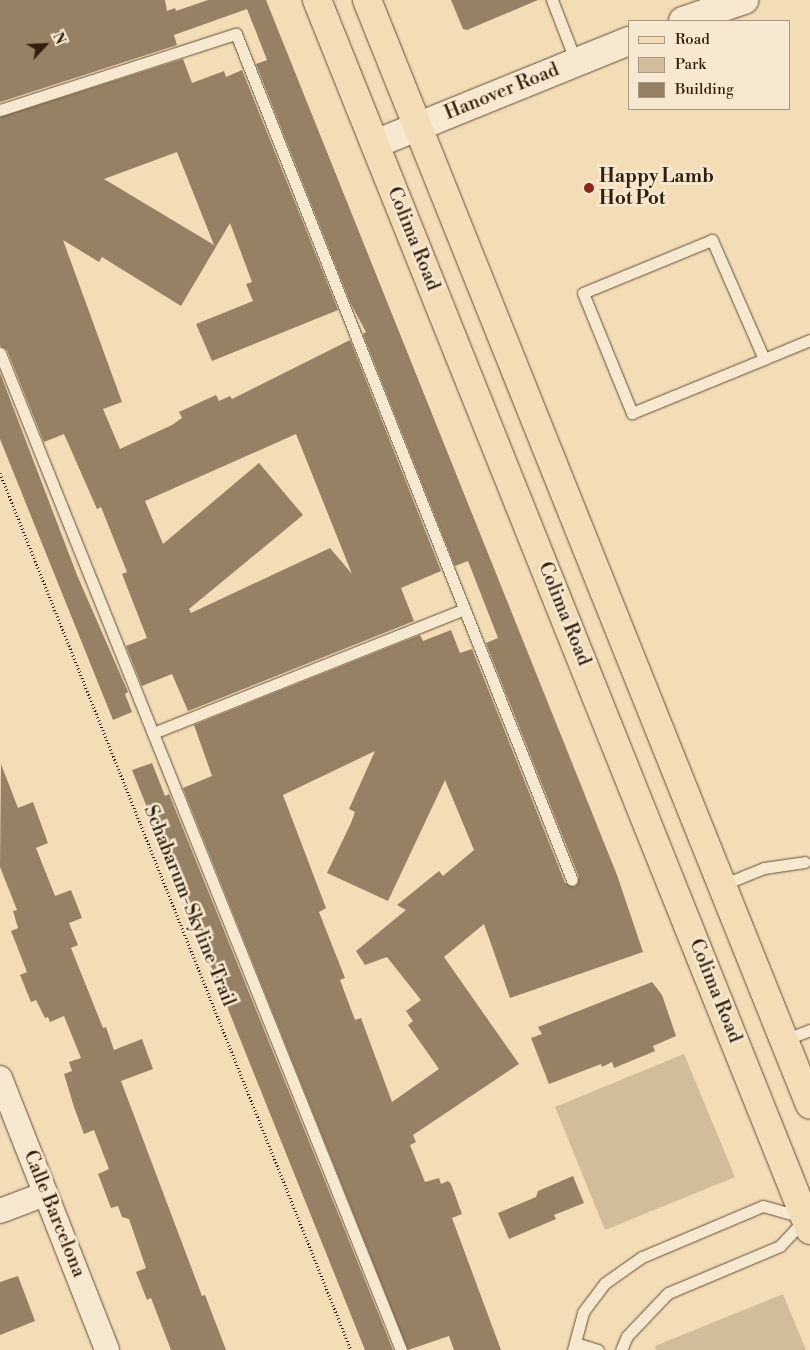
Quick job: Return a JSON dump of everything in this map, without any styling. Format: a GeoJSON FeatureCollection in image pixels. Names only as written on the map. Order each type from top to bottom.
{"type":"FeatureCollection","features":[{"type":"Feature","properties":{"kind":"main road","name":"Colima Road"},"geometry":{"type":"LineString","coordinates":[[317,0],[809,1222]]}},
{"type":"Feature","properties":{"kind":"main road"},"geometry":{"type":"LineString","coordinates":[[367,0],[810,1106]]}},
{"type":"Feature","properties":{"kind":"street"},"geometry":{"type":"LineString","coordinates":[[686,20],[744,0]]}},
{"type":"Feature","properties":{"kind":"street","name":"Hanover Road"},"geometry":{"type":"LineString","coordinates":[[375,144],[628,41]]}},
{"type":"Feature","properties":{"kind":"street","name":"Calle Barcelona"},"geometry":{"type":"LineString","coordinates":[[0,1078],[107,1350]]}},
{"type":"Feature","properties":{"kind":"street"},"geometry":{"type":"LineString","coordinates":[[0,1211],[46,1194]]}},
{"type":"Feature","properties":{"kind":"lane"},"geometry":{"type":"LineString","coordinates":[[552,0],[576,62]]}},
{"type":"Feature","properties":{"kind":"lane"},"geometry":{"type":"LineString","coordinates":[[0,110],[236,34],[572,880]]}},
{"type":"Feature","properties":{"kind":"lane"},"geometry":{"type":"LineString","coordinates":[[764,359],[712,240],[582,292],[632,412],[764,359],[810,340]]}},
{"type":"Feature","properties":{"kind":"lane"},"geometry":{"type":"LineString","coordinates":[[0,353],[401,1350]]}},
{"type":"Feature","properties":{"kind":"lane"},"geometry":{"type":"LineString","coordinates":[[153,733],[464,609]]}},
{"type":"Feature","properties":{"kind":"lane"},"geometry":{"type":"LineString","coordinates":[[722,885],[764,868],[805,862]]}},
{"type":"Feature","properties":{"kind":"lane"},"geometry":{"type":"LineString","coordinates":[[784,1040],[810,1030]]}},
{"type":"Feature","properties":{"kind":"lane"},"geometry":{"type":"LineString","coordinates":[[598,1350],[574,1346],[584,1312],[605,1283],[642,1257],[763,1206],[809,1222]]}},
{"type":"Feature","properties":{"kind":"lane"},"geometry":{"type":"LineString","coordinates":[[621,1350],[627,1336],[668,1293],[780,1246],[809,1222]]}},
{"type":"Feature","properties":{"kind":"path","name":"Schabarum-Skyline Trail"},"geometry":{"type":"LineString","coordinates":[[0,474],[350,1350]]}},
{"type":"Feature","properties":{"kind":"green space"},"geometry":{"type":"Polygon","coordinates":[[[684,1054],[735,1177],[605,1230],[555,1107],[684,1054]]]}},
{"type":"Feature","properties":{"kind":"green space"},"geometry":{"type":"Polygon","coordinates":[[[783,1294],[806,1350],[656,1350],[655,1346],[783,1294]]]}},
{"type":"Feature","properties":{"kind":"building"},"geometry":{"type":"Polygon","coordinates":[[[0,0],[165,0],[167,11],[175,8],[176,11],[208,0],[266,0],[617,875],[643,952],[510,998],[484,924],[444,957],[519,1064],[413,1135],[416,1142],[410,1145],[425,1182],[439,1178],[441,1184],[448,1181],[451,1184],[462,1214],[452,1218],[501,1350],[454,1350],[449,1336],[408,1350],[183,788],[212,776],[194,725],[420,635],[423,641],[451,630],[460,653],[472,649],[565,883],[575,887],[579,877],[486,643],[498,638],[468,561],[455,566],[363,334],[366,332],[351,304],[256,64],[267,60],[247,9],[174,35],[177,45],[0,102],[0,0]],[[375,751],[283,795],[326,908],[319,912],[345,978],[340,980],[355,1020],[361,1018],[392,1102],[439,1069],[408,1025],[413,1021],[406,1011],[421,1000],[387,957],[365,965],[356,951],[406,910],[397,905],[439,871],[443,876],[474,850],[445,780],[388,901],[327,873],[355,812],[349,809],[375,751]]]}},
{"type":"Feature","properties":{"kind":"building"},"geometry":{"type":"Polygon","coordinates":[[[451,0],[538,0],[467,30],[463,29],[451,0]]]}},
{"type":"Feature","properties":{"kind":"building"},"geometry":{"type":"Polygon","coordinates":[[[183,59],[192,83],[224,71],[226,77],[242,70],[338,310],[212,361],[196,324],[253,301],[246,284],[252,282],[230,223],[181,306],[102,257],[99,262],[63,240],[122,402],[103,409],[120,449],[172,425],[182,418],[179,412],[216,395],[219,401],[230,396],[232,399],[350,340],[441,571],[401,588],[414,621],[188,711],[172,674],[142,686],[126,646],[147,638],[122,574],[127,572],[101,507],[97,509],[64,434],[44,442],[7,350],[0,346],[0,117],[183,59]],[[177,152],[104,179],[214,245],[177,152]],[[296,434],[145,501],[163,544],[259,463],[303,515],[189,609],[191,613],[330,548],[352,574],[296,434]]]}},
{"type":"Feature","properties":{"kind":"building"},"geometry":{"type":"Polygon","coordinates":[[[0,373],[77,575],[128,692],[125,694],[132,712],[113,720],[0,439],[0,373]]]}},
{"type":"Feature","properties":{"kind":"building"},"geometry":{"type":"Polygon","coordinates":[[[152,763],[165,796],[169,794],[393,1350],[365,1350],[132,770],[152,763]]]}},
{"type":"Feature","properties":{"kind":"building"},"geometry":{"type":"Polygon","coordinates":[[[1,764],[18,808],[33,802],[48,843],[36,848],[55,896],[71,890],[82,918],[69,923],[78,945],[71,948],[103,1028],[106,1027],[114,1050],[142,1039],[153,1069],[121,1081],[202,1296],[205,1295],[226,1350],[171,1350],[151,1298],[147,1300],[136,1272],[146,1268],[129,1219],[122,1217],[118,1206],[111,1208],[98,1174],[109,1169],[94,1130],[84,1134],[74,1107],[64,1074],[72,1071],[69,1062],[81,1058],[64,1016],[50,1022],[48,1017],[45,1018],[36,1000],[31,1002],[20,975],[27,972],[11,931],[18,928],[13,911],[17,910],[0,867],[1,764]]]}},
{"type":"Feature","properties":{"kind":"building"},"geometry":{"type":"Polygon","coordinates":[[[652,982],[662,995],[676,1036],[653,1046],[655,1051],[614,1068],[612,1062],[602,1067],[601,1064],[549,1084],[531,1038],[542,1034],[538,1027],[652,982]]]}},
{"type":"Feature","properties":{"kind":"building"},"geometry":{"type":"Polygon","coordinates":[[[573,1176],[584,1203],[554,1215],[556,1219],[509,1239],[498,1213],[536,1197],[538,1191],[573,1176]]]}},
{"type":"Feature","properties":{"kind":"building"},"geometry":{"type":"Polygon","coordinates":[[[18,1276],[35,1321],[0,1335],[0,1282],[18,1276]]]}},
{"type":"Feature","properties":{"kind":"place","name":"Happy Lamb Hot Pot"},"geometry":{"type":"Point","coordinates":[589,188]}}]}
